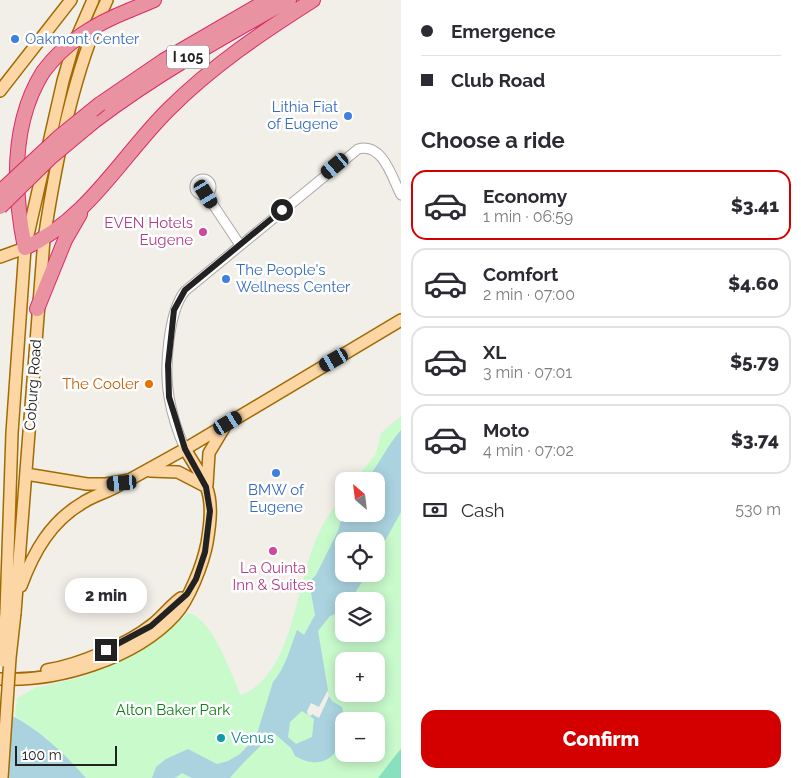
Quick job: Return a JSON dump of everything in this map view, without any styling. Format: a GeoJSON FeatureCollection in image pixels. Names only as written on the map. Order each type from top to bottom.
{"type":"FeatureCollection","features":[{"type":"Feature","properties":{"kind":"highway"},"geometry":{"type":"LineString","coordinates":[[72,223],[25,248],[20,215],[17,156],[19,130],[33,88],[60,52],[83,33],[154,0]]}},
{"type":"Feature","properties":{"kind":"highway","name":"I 105"},"geometry":{"type":"LineString","coordinates":[[0,192],[58,138],[100,104],[162,61],[268,0]]}},
{"type":"Feature","properties":{"kind":"highway","name":"I 105"},"geometry":{"type":"LineString","coordinates":[[0,206],[51,157],[138,88],[289,0]]}},
{"type":"Feature","properties":{"kind":"highway"},"geometry":{"type":"LineString","coordinates":[[37,309],[72,223],[167,111],[210,71],[258,35],[313,0]]}},
{"type":"Feature","properties":{"kind":"main road"},"geometry":{"type":"LineString","coordinates":[[0,91],[71,0]]}},
{"type":"Feature","properties":{"kind":"main road","name":"Coburg Road"},"geometry":{"type":"LineString","coordinates":[[2,778],[10,658],[10,493],[5,467],[12,433],[25,248],[63,81],[73,46],[93,0]]}},
{"type":"Feature","properties":{"kind":"main road","name":"Coburg Road"},"geometry":{"type":"LineString","coordinates":[[0,692],[10,613],[17,596],[37,309],[50,200],[80,70],[92,32],[107,0]]}},
{"type":"Feature","properties":{"kind":"main road"},"geometry":{"type":"LineString","coordinates":[[0,256],[25,248]]}},
{"type":"Feature","properties":{"kind":"main road"},"geometry":{"type":"LineString","coordinates":[[17,596],[30,563],[47,534],[68,512],[148,471],[401,320]]}},
{"type":"Feature","properties":{"kind":"main road"},"geometry":{"type":"LineString","coordinates":[[0,679],[32,679],[61,674],[107,659],[140,642],[167,623],[184,603],[196,579],[205,552],[210,511],[206,487],[209,452],[228,423]]}},
{"type":"Feature","properties":{"kind":"main road"},"geometry":{"type":"LineString","coordinates":[[0,448],[8,442],[12,433]]}},
{"type":"Feature","properties":{"kind":"main road"},"geometry":{"type":"LineString","coordinates":[[185,449],[206,487]]}},
{"type":"Feature","properties":{"kind":"main road"},"geometry":{"type":"LineString","coordinates":[[148,471],[178,472],[206,487]]}},
{"type":"Feature","properties":{"kind":"main road"},"geometry":{"type":"LineString","coordinates":[[10,493],[15,482],[26,474],[87,484],[122,483]]}},
{"type":"Feature","properties":{"kind":"main road"},"geometry":{"type":"LineString","coordinates":[[0,672],[33,672],[52,669],[98,653],[151,626],[187,594]]}},
{"type":"Feature","properties":{"kind":"street"},"geometry":{"type":"LineString","coordinates":[[185,449],[179,433],[168,385],[174,310],[185,290],[345,158],[361,148],[372,148],[379,153],[401,195]]}},
{"type":"Feature","properties":{"kind":"street"},"geometry":{"type":"LineString","coordinates":[[206,194],[240,245]]}},
{"type":"Feature","properties":{"kind":"green space","name":"Alton Baker Park"},"geometry":{"type":"Polygon","coordinates":[[[401,416],[401,778],[86,778],[46,738],[15,716],[17,698],[35,688],[82,677],[139,652],[159,639],[188,613],[197,617],[213,635],[241,695],[258,685],[271,670],[281,651],[296,608],[313,547],[322,526],[335,506],[335,522],[385,522],[385,472],[361,472],[376,454],[381,433],[401,416]]]}},
{"type":"Feature","properties":{"kind":"green space"},"geometry":{"type":"Polygon","coordinates":[[[401,749],[401,778],[378,778],[399,751],[401,749]]]}},
{"type":"Feature","properties":{"kind":"water"},"geometry":{"type":"Polygon","coordinates":[[[401,430],[401,512],[385,541],[385,532],[338,532],[341,522],[385,522],[385,472],[372,472],[401,430]]]}},
{"type":"Feature","properties":{"kind":"water"},"geometry":{"type":"Polygon","coordinates":[[[335,537],[335,582],[362,582],[356,592],[335,592],[335,614],[330,616],[318,631],[329,696],[332,701],[342,707],[343,712],[335,712],[335,752],[329,758],[320,762],[308,761],[295,756],[291,748],[275,734],[259,747],[230,778],[192,778],[182,773],[175,778],[152,778],[156,767],[166,759],[188,749],[217,764],[228,761],[240,754],[256,737],[273,682],[284,664],[297,630],[304,635],[315,615],[309,582],[316,575],[335,537]],[[302,711],[290,722],[288,737],[296,744],[312,737],[314,719],[302,711]]]}},
{"type":"Feature","properties":{"kind":"water"},"geometry":{"type":"Polygon","coordinates":[[[0,710],[25,723],[47,739],[86,778],[0,778],[0,710]]]}},
{"type":"Feature","properties":{"kind":"pier"},"geometry":{"type":"Polygon","coordinates":[[[328,690],[329,696],[319,718],[312,714],[311,716],[308,715],[307,711],[311,703],[319,707],[328,690]]]}},
{"type":"Feature","properties":{"kind":"place","name":"Oakmont Center"},"geometry":{"type":"Point","coordinates":[15,39]}},
{"type":"Feature","properties":{"kind":"place","name":"Lithia Fiat of Eugene"},"geometry":{"type":"Point","coordinates":[348,116]}},
{"type":"Feature","properties":{"kind":"place","name":"EVEN Hotels Eugene"},"geometry":{"type":"Point","coordinates":[203,232]}},
{"type":"Feature","properties":{"kind":"place","name":"The People's Wellness Center"},"geometry":{"type":"Point","coordinates":[226,279]}},
{"type":"Feature","properties":{"kind":"place","name":"The Cooler"},"geometry":{"type":"Point","coordinates":[149,384]}},
{"type":"Feature","properties":{"kind":"place","name":"BMW of Eugene"},"geometry":{"type":"Point","coordinates":[276,473]}},
{"type":"Feature","properties":{"kind":"place","name":"La Quinta Inn & Suites"},"geometry":{"type":"Point","coordinates":[273,551]}},
{"type":"Feature","properties":{"kind":"place","name":"Venus"},"geometry":{"type":"Point","coordinates":[221,738]}},
{"type":"Feature","properties":{"kind":"route"},"geometry":{"type":"LineString","coordinates":[[106,650],[151,626],[187,594],[196,579],[205,552],[210,511],[209,499],[198,470],[185,449],[169,397],[168,365],[172,319],[178,299],[185,290],[282,210]]}}]}
